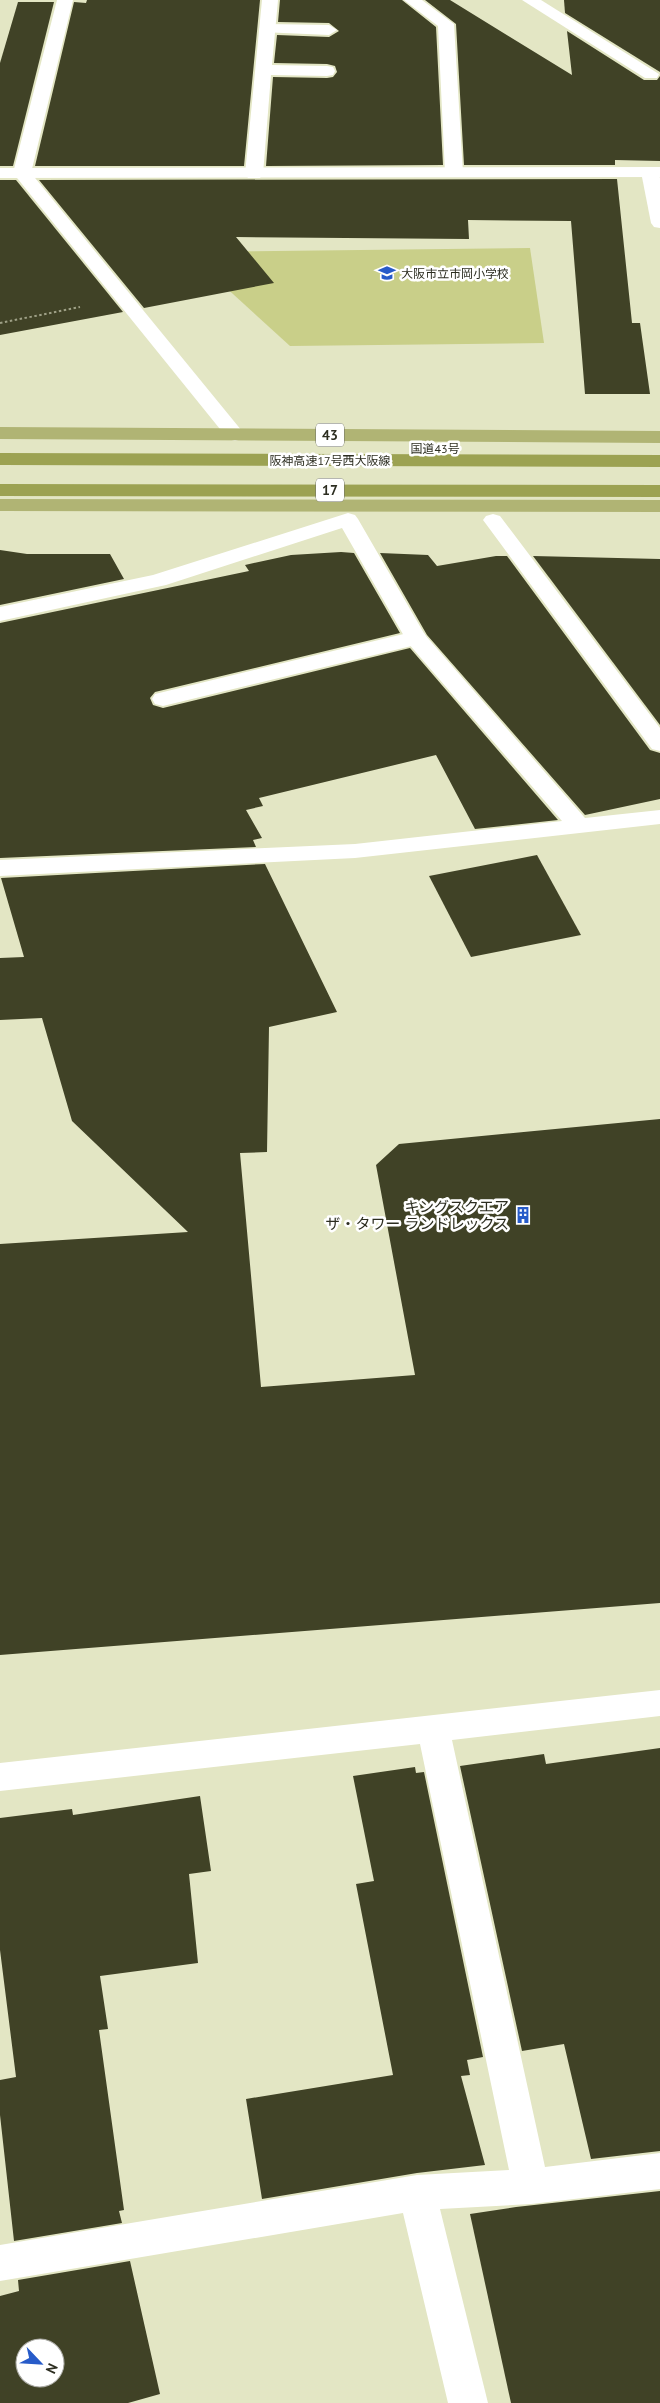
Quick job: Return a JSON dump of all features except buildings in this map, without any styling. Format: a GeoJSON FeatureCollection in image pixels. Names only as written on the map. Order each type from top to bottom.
{"type":"FeatureCollection","features":[{"type":"Feature","properties":{"kind":"highway","name":"43"},"geometry":{"type":"LineString","coordinates":[[0,433],[660,437]]}},
{"type":"Feature","properties":{"kind":"highway","name":"国道43号"},"geometry":{"type":"LineString","coordinates":[[0,446],[660,449]]}},
{"type":"Feature","properties":{"kind":"highway","name":"阪神高速17号西大阪線"},"geometry":{"type":"LineString","coordinates":[[0,459],[660,461]]}},
{"type":"Feature","properties":{"kind":"highway","name":"17"},"geometry":{"type":"LineString","coordinates":[[0,490],[660,491]]}},
{"type":"Feature","properties":{"kind":"highway"},"geometry":{"type":"LineString","coordinates":[[0,505],[660,506]]}},
{"type":"Feature","properties":{"kind":"highway"},"geometry":{"type":"LineString","coordinates":[[0,519],[660,519]]}},
{"type":"Feature","properties":{"kind":"street"},"geometry":{"type":"LineString","coordinates":[[22,173],[65,0]]}},
{"type":"Feature","properties":{"kind":"street"},"geometry":{"type":"LineString","coordinates":[[254,174],[262,70],[270,0]]}},
{"type":"Feature","properties":{"kind":"street"},"geometry":{"type":"LineString","coordinates":[[412,0],[446,24],[454,173]]}},
{"type":"Feature","properties":{"kind":"street"},"geometry":{"type":"LineString","coordinates":[[530,0],[651,74]]}},
{"type":"Feature","properties":{"kind":"street"},"geometry":{"type":"LineString","coordinates":[[267,29],[328,30]]}},
{"type":"Feature","properties":{"kind":"street"},"geometry":{"type":"LineString","coordinates":[[262,70],[326,71]]}},
{"type":"Feature","properties":{"kind":"street"},"geometry":{"type":"LineString","coordinates":[[0,173],[655,172],[660,223]]}},
{"type":"Feature","properties":{"kind":"street"},"geometry":{"type":"LineString","coordinates":[[22,173],[122,299],[235,435]]}},
{"type":"Feature","properties":{"kind":"street"},"geometry":{"type":"LineString","coordinates":[[0,614],[158,580],[348,519],[416,638],[579,826]]}},
{"type":"Feature","properties":{"kind":"street"},"geometry":{"type":"LineString","coordinates":[[493,520],[660,744]]}},
{"type":"Feature","properties":{"kind":"street"},"geometry":{"type":"LineString","coordinates":[[163,699],[416,638]]}},
{"type":"Feature","properties":{"kind":"street"},"geometry":{"type":"LineString","coordinates":[[0,868],[355,851],[660,817]]}},
{"type":"Feature","properties":{"kind":"street"},"geometry":{"type":"LineString","coordinates":[[0,1777],[660,1703]]}},
{"type":"Feature","properties":{"kind":"street"},"geometry":{"type":"LineString","coordinates":[[433,1729],[531,2186]]}},
{"type":"Feature","properties":{"kind":"street"},"geometry":{"type":"LineString","coordinates":[[0,2263],[417,2193],[531,2186],[660,2170]]}},
{"type":"Feature","properties":{"kind":"street"},"geometry":{"type":"LineString","coordinates":[[417,2193],[468,2403]]}},
{"type":"Feature","properties":{"kind":"path"},"geometry":{"type":"LineString","coordinates":[[0,323],[122,299]]}},
{"type":"Feature","properties":{"kind":"green space"},"geometry":{"type":"Polygon","coordinates":[[[530,248],[544,343],[290,346],[187,252],[530,248]]]}},
{"type":"Feature","properties":{"kind":"place","name":"大阪市立市岡小学校"},"geometry":{"type":"Point","coordinates":[387,273]}},
{"type":"Feature","properties":{"kind":"place","name":"キングスクエア ザ・タワー ランドレックス"},"geometry":{"type":"Point","coordinates":[523,1215]}}]}
